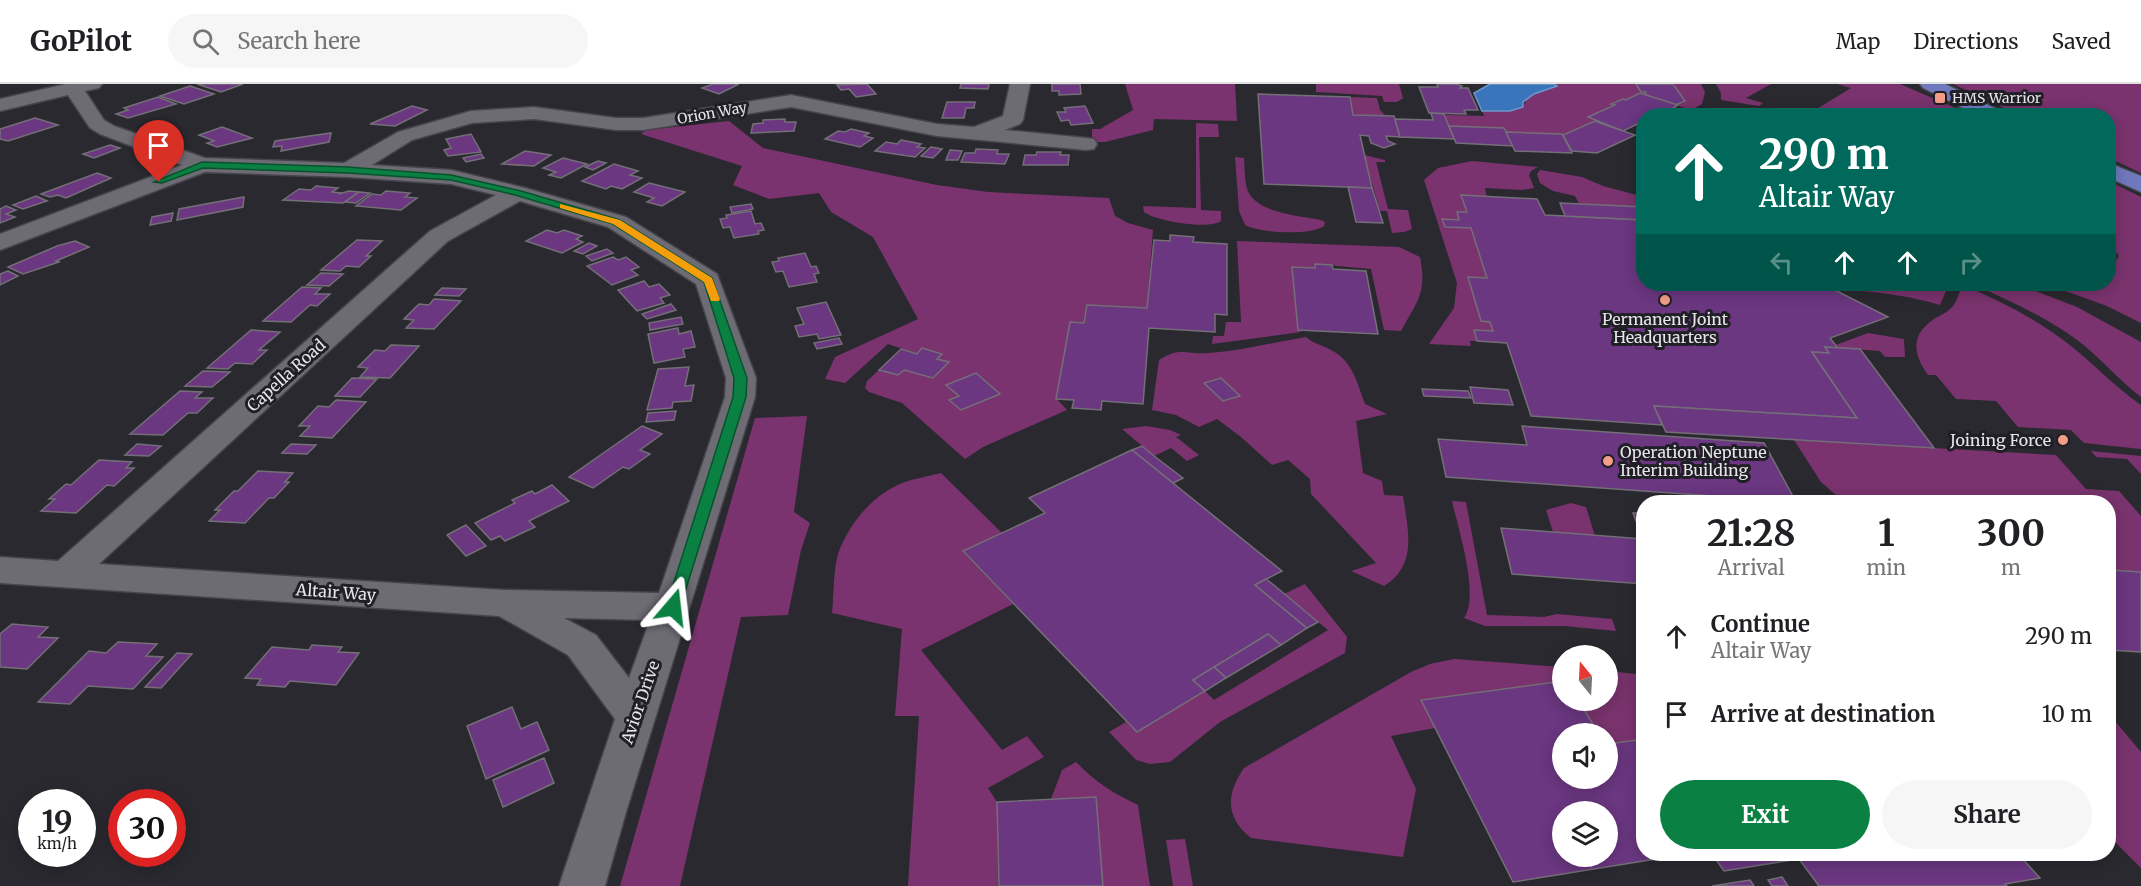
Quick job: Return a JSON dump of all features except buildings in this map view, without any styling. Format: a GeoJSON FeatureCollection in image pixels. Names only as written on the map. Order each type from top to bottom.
{"type":"FeatureCollection","features":[{"type":"Feature","properties":{"kind":"main road"},"geometry":{"type":"LineString","coordinates":[[1930,84],[1980,108]]}},
{"type":"Feature","properties":{"kind":"main road"},"geometry":{"type":"LineString","coordinates":[[2116,173],[2141,185]]}},
{"type":"Feature","properties":{"kind":"street"},"geometry":{"type":"LineString","coordinates":[[790,101],[811,84]]}},
{"type":"Feature","properties":{"kind":"street"},"geometry":{"type":"LineString","coordinates":[[1013,120],[1020,84]]}},
{"type":"Feature","properties":{"kind":"street"},"geometry":{"type":"LineString","coordinates":[[0,105],[83,86]]}},
{"type":"Feature","properties":{"kind":"street","name":"Avior Drive"},"geometry":{"type":"LineString","coordinates":[[83,86],[97,124],[107,130],[202,165],[348,170],[451,177],[517,193],[617,222],[708,280],[741,378],[740,397],[673,607],[635,715],[582,886]]}},
{"type":"Feature","properties":{"kind":"street","name":"Orion Way"},"geometry":{"type":"LineString","coordinates":[[348,170],[405,136],[471,117],[534,113],[616,124],[643,124],[790,101],[896,124],[1086,144]]}},
{"type":"Feature","properties":{"kind":"street"},"geometry":{"type":"LineString","coordinates":[[976,134],[1013,120]]}},
{"type":"Feature","properties":{"kind":"street"},"geometry":{"type":"LineString","coordinates":[[1013,120],[1030,132],[1034,139]]}},
{"type":"Feature","properties":{"kind":"street"},"geometry":{"type":"LineString","coordinates":[[0,243],[202,165]]}},
{"type":"Feature","properties":{"kind":"street","name":"Capella Road"},"geometry":{"type":"LineString","coordinates":[[66,574],[439,236],[517,193]]}},
{"type":"Feature","properties":{"kind":"street","name":"Altair Way"},"geometry":{"type":"LineString","coordinates":[[0,570],[504,603],[673,607]]}},
{"type":"Feature","properties":{"kind":"street"},"geometry":{"type":"LineString","coordinates":[[504,603],[582,645],[635,715]]}},
{"type":"Feature","properties":{"kind":"shaded area"},"geometry":{"type":"Polygon","coordinates":[[[1125,84],[1235,84],[1237,121],[1154,119],[1153,130],[1105,142],[1092,142],[1092,129],[1100,129],[1133,110],[1125,84]]]}},
{"type":"Feature","properties":{"kind":"shaded area"},"geometry":{"type":"Polygon","coordinates":[[[1316,84],[1399,84],[1403,98],[1397,102],[1384,102],[1382,96],[1316,92],[1316,84]]]}},
{"type":"Feature","properties":{"kind":"shaded area"},"geometry":{"type":"Polygon","coordinates":[[[1554,84],[1636,84],[1641,92],[1626,100],[1612,103],[1615,105],[1589,117],[1598,120],[1563,135],[1506,132],[1504,128],[1449,126],[1445,115],[1484,116],[1482,111],[1510,111],[1523,107],[1528,97],[1556,85],[1554,84]]]}},
{"type":"Feature","properties":{"kind":"shaded area"},"geometry":{"type":"Polygon","coordinates":[[[1673,84],[1701,84],[1705,92],[1702,104],[1695,108],[1676,105],[1685,100],[1673,84]]]}},
{"type":"Feature","properties":{"kind":"shaded area"},"geometry":{"type":"Polygon","coordinates":[[[1716,84],[1771,84],[1746,98],[1763,103],[1759,106],[1721,100],[1721,93],[1716,84]]]}},
{"type":"Feature","properties":{"kind":"shaded area"},"geometry":{"type":"Polygon","coordinates":[[[1837,84],[1900,84],[1956,108],[1818,108],[1851,88],[1837,84]]]}},
{"type":"Feature","properties":{"kind":"shaded area"},"geometry":{"type":"Polygon","coordinates":[[[1953,84],[2141,84],[2141,173],[2116,161],[2116,108],[2004,108],[1953,84]]]}},
{"type":"Feature","properties":{"kind":"shaded area"},"geometry":{"type":"Polygon","coordinates":[[[1350,97],[1377,98],[1380,110],[1386,116],[1353,115],[1350,97]]]}},
{"type":"Feature","properties":{"kind":"shaded area"},"geometry":{"type":"Polygon","coordinates":[[[729,121],[763,148],[937,185],[988,192],[1109,198],[1115,216],[1128,223],[1153,230],[1147,308],[1087,305],[1084,323],[1070,323],[1056,398],[1067,410],[983,447],[965,459],[902,403],[869,392],[865,388],[867,381],[879,370],[897,375],[904,370],[933,378],[948,362],[937,359],[922,348],[917,354],[888,344],[845,383],[825,379],[835,357],[918,319],[873,237],[831,212],[819,193],[769,199],[733,185],[742,166],[641,134],[646,130],[729,121]]]}},
{"type":"Feature","properties":{"kind":"shaded area"},"geometry":{"type":"Polygon","coordinates":[[[1196,123],[1218,124],[1219,137],[1199,137],[1201,210],[1221,211],[1221,221],[1215,224],[1194,224],[1170,221],[1144,212],[1143,206],[1196,208],[1196,123]]]}},
{"type":"Feature","properties":{"kind":"shaded area"},"geometry":{"type":"Polygon","coordinates":[[[1364,155],[1385,160],[1385,162],[1376,162],[1388,209],[1408,210],[1412,229],[1392,233],[1387,211],[1380,211],[1364,155]]]}},
{"type":"Feature","properties":{"kind":"shaded area"},"geometry":{"type":"Polygon","coordinates":[[[1235,157],[1244,158],[1247,187],[1250,195],[1256,201],[1283,213],[1321,220],[1325,222],[1324,226],[1308,231],[1285,232],[1261,230],[1245,225],[1239,211],[1235,157]]]}},
{"type":"Feature","properties":{"kind":"shaded area"},"geometry":{"type":"Polygon","coordinates":[[[1472,161],[1538,167],[1529,175],[1534,188],[1522,190],[1485,188],[1487,197],[1461,195],[1467,212],[1459,220],[1443,219],[1445,227],[1471,228],[1487,278],[1490,322],[1493,331],[1474,330],[1477,341],[1470,341],[1471,346],[1429,344],[1454,308],[1457,283],[1424,180],[1438,168],[1472,161]]]}},
{"type":"Feature","properties":{"kind":"shaded area"},"geometry":{"type":"Polygon","coordinates":[[[1540,170],[1582,177],[1603,186],[1636,195],[1636,207],[1579,204],[1575,196],[1553,191],[1540,183],[1537,174],[1540,170]]]}},
{"type":"Feature","properties":{"kind":"shaded area"},"geometry":{"type":"Polygon","coordinates":[[[2116,184],[2141,197],[2141,323],[2107,306],[2065,291],[2116,291],[2116,260],[2119,256],[2116,252],[2116,184]]]}},
{"type":"Feature","properties":{"kind":"shaded area"},"geometry":{"type":"Polygon","coordinates":[[[1237,241],[1399,247],[1420,257],[1422,288],[1420,296],[1401,331],[1384,330],[1371,269],[1315,264],[1315,268],[1292,268],[1298,329],[1301,332],[1212,344],[1213,336],[1224,336],[1226,322],[1241,322],[1237,241]]]}},
{"type":"Feature","properties":{"kind":"shaded area"},"geometry":{"type":"Polygon","coordinates":[[[1860,291],[1946,291],[1940,305],[1860,291]]]}},
{"type":"Feature","properties":{"kind":"shaded area"},"geometry":{"type":"Polygon","coordinates":[[[1960,291],[1976,291],[2032,319],[2071,346],[2141,405],[2141,449],[2084,443],[2071,430],[2018,427],[1996,401],[1956,399],[1936,375],[1928,375],[1919,360],[1916,345],[1926,325],[1947,312],[1960,291]]]}},
{"type":"Feature","properties":{"kind":"shaded area"},"geometry":{"type":"Polygon","coordinates":[[[1988,291],[2035,291],[2077,307],[2141,342],[2141,397],[2073,337],[2032,312],[1988,291]]]}},
{"type":"Feature","properties":{"kind":"shaded area"},"geometry":{"type":"Polygon","coordinates":[[[1868,333],[1904,339],[1905,357],[1885,357],[1880,351],[1838,348],[1836,345],[1868,333]]]}},
{"type":"Feature","properties":{"kind":"shaded area"},"geometry":{"type":"Polygon","coordinates":[[[1306,337],[1331,350],[1344,360],[1353,373],[1365,404],[1387,414],[1356,421],[1363,473],[1382,481],[1384,495],[1403,496],[1408,534],[1406,557],[1402,568],[1384,586],[1351,571],[1376,563],[1311,494],[1310,479],[1288,460],[1272,465],[1217,419],[1199,427],[1176,415],[1152,410],[1159,360],[1173,353],[1221,352],[1306,337]]]}},
{"type":"Feature","properties":{"kind":"shaded area"},"geometry":{"type":"Polygon","coordinates":[[[807,416],[794,512],[810,523],[801,550],[788,615],[741,617],[680,886],[620,886],[755,418],[807,416]]]}},
{"type":"Feature","properties":{"kind":"shaded area"},"geometry":{"type":"Polygon","coordinates":[[[1146,426],[1170,430],[1181,435],[1176,437],[1199,455],[1187,461],[1171,448],[1154,456],[1122,429],[1146,426]]]}},
{"type":"Feature","properties":{"kind":"shaded area"},"geometry":{"type":"Polygon","coordinates":[[[1794,440],[2056,455],[2086,489],[2119,491],[2141,516],[2141,572],[2116,570],[2116,495],[1836,495],[1821,482],[1794,440]]]}},
{"type":"Feature","properties":{"kind":"shaded area"},"geometry":{"type":"Polygon","coordinates":[[[2091,451],[2141,456],[2141,474],[2127,459],[2096,457],[2091,451]]]}},
{"type":"Feature","properties":{"kind":"shaded area"},"geometry":{"type":"Polygon","coordinates":[[[941,473],[1002,533],[963,552],[1013,604],[921,650],[1002,750],[1027,736],[1044,757],[988,788],[997,802],[998,886],[908,886],[919,716],[895,716],[902,629],[832,613],[836,561],[843,542],[856,520],[873,501],[894,487],[941,473]]]}},
{"type":"Feature","properties":{"kind":"shaded area"},"geometry":{"type":"Polygon","coordinates":[[[1452,501],[1466,502],[1487,615],[1544,617],[1557,614],[1612,619],[1616,631],[1564,626],[1485,626],[1464,618],[1470,594],[1469,578],[1452,501]]]}},
{"type":"Feature","properties":{"kind":"shaded area"},"geometry":{"type":"Polygon","coordinates":[[[1571,503],[1586,507],[1595,536],[1553,532],[1546,510],[1571,503]]]}},
{"type":"Feature","properties":{"kind":"shaded area"},"geometry":{"type":"Polygon","coordinates":[[[1305,584],[1347,637],[1345,653],[1220,722],[1170,762],[1150,764],[1136,760],[1109,732],[1126,722],[1137,732],[1205,691],[1214,700],[1328,630],[1284,594],[1305,584]]]}},
{"type":"Feature","properties":{"kind":"shaded area"},"geometry":{"type":"Polygon","coordinates":[[[1454,659],[1552,666],[1552,682],[1421,700],[1435,728],[1391,736],[1416,789],[1403,857],[1251,838],[1242,830],[1233,813],[1231,796],[1244,768],[1411,672],[1430,664],[1454,659]]]}},
{"type":"Feature","properties":{"kind":"shaded area"},"geometry":{"type":"Polygon","coordinates":[[[1618,672],[1636,674],[1636,740],[1618,743],[1618,723],[1592,723],[1585,711],[1618,711],[1618,672]]]}},
{"type":"Feature","properties":{"kind":"shaded area"},"geometry":{"type":"Polygon","coordinates":[[[2116,722],[2141,752],[2141,868],[2116,843],[2116,722]]]}},
{"type":"Feature","properties":{"kind":"shaded area"},"geometry":{"type":"Polygon","coordinates":[[[1076,762],[1105,786],[1138,805],[1150,886],[1103,886],[1095,797],[1051,799],[1062,770],[1076,762]]]}},
{"type":"Feature","properties":{"kind":"shaded area"},"geometry":{"type":"Polygon","coordinates":[[[1185,839],[1193,886],[1173,886],[1166,840],[1185,839]]]}},
{"type":"Feature","properties":{"kind":"water"},"geometry":{"type":"Polygon","coordinates":[[[1490,84],[1554,84],[1557,86],[1534,94],[1523,102],[1523,107],[1510,111],[1482,111],[1474,93],[1490,84]]]}},
{"type":"Feature","properties":{"kind":"slow traffic"},"geometry":{"type":"LineString","coordinates":[[564,206],[617,222],[708,280],[715,299]]}},
{"type":"Feature","properties":{"kind":"place","name":"HMS Warrior"},"geometry":{"type":"Point","coordinates":[1940,98]}},
{"type":"Feature","properties":{"kind":"place","name":"Permanent Joint Headquarters"},"geometry":{"type":"Point","coordinates":[1665,300]}},
{"type":"Feature","properties":{"kind":"place","name":"Joining Force"},"geometry":{"type":"Point","coordinates":[2063,440]}},
{"type":"Feature","properties":{"kind":"place","name":"Operation Neptune Interim Building"},"geometry":{"type":"Point","coordinates":[1608,461]}},
{"type":"Feature","properties":{"kind":"route"},"geometry":{"type":"LineString","coordinates":[[159,182],[202,165],[348,170],[451,177],[517,193],[617,222],[708,280],[741,378],[740,397],[673,607]]}}]}
